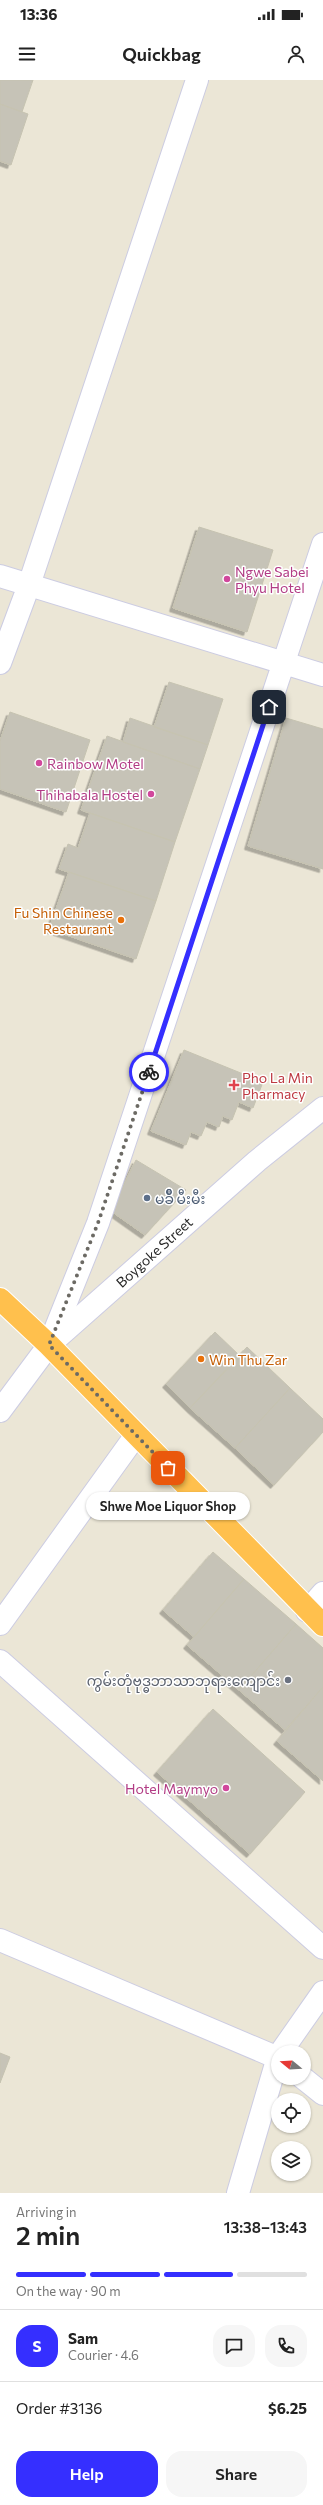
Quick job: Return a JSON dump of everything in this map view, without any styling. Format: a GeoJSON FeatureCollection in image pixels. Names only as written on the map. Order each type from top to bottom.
{"type":"FeatureCollection","features":[{"type":"Feature","properties":{"kind":"highway"},"geometry":{"type":"LineString","coordinates":[[0,1299],[49,1345],[307,1611],[323,1625]]}},
{"type":"Feature","properties":{"kind":"street"},"geometry":{"type":"LineString","coordinates":[[0,663],[29,585],[197,80]]}},
{"type":"Feature","properties":{"kind":"street"},"geometry":{"type":"LineString","coordinates":[[49,1345],[98,1223],[323,544]]}},
{"type":"Feature","properties":{"kind":"street"},"geometry":{"type":"LineString","coordinates":[[0,576],[323,675]]}},
{"type":"Feature","properties":{"kind":"street","name":"Boygoke Street"},"geometry":{"type":"LineString","coordinates":[[0,1411],[49,1345],[257,1160],[323,1108]]}},
{"type":"Feature","properties":{"kind":"street"},"geometry":{"type":"LineString","coordinates":[[0,1624],[136,1435]]}},
{"type":"Feature","properties":{"kind":"street"},"geometry":{"type":"LineString","coordinates":[[307,1611],[323,1593]]}},
{"type":"Feature","properties":{"kind":"street"},"geometry":{"type":"LineString","coordinates":[[0,1660],[323,1948]]}},
{"type":"Feature","properties":{"kind":"street"},"geometry":{"type":"LineString","coordinates":[[0,1940],[271,2054]]}},
{"type":"Feature","properties":{"kind":"street"},"geometry":{"type":"LineString","coordinates":[[286,2045],[323,1992]]}},
{"type":"Feature","properties":{"kind":"street"},"geometry":{"type":"LineString","coordinates":[[238,2193],[271,2081]]}},
{"type":"Feature","properties":{"kind":"street"},"geometry":{"type":"LineString","coordinates":[[311,2084],[323,2094]]}},
{"type":"Feature","properties":{"kind":"building"},"geometry":{"type":"Polygon","coordinates":[[[0,80],[33,80],[22,112],[0,104],[0,80]]]}},
{"type":"Feature","properties":{"kind":"building"},"geometry":{"type":"Polygon","coordinates":[[[0,104],[28,114],[11,165],[0,161],[0,104]]]}},
{"type":"Feature","properties":{"kind":"building"},"geometry":{"type":"Polygon","coordinates":[[[199,527],[273,550],[247,632],[173,608],[199,527]]]}},
{"type":"Feature","properties":{"kind":"building"},"geometry":{"type":"Polygon","coordinates":[[[169,682],[223,699],[208,745],[154,727],[169,682]]]}},
{"type":"Feature","properties":{"kind":"building"},"geometry":{"type":"Polygon","coordinates":[[[10,712],[90,740],[66,812],[0,789],[0,741],[10,712]]]}},
{"type":"Feature","properties":{"kind":"building"},"geometry":{"type":"Polygon","coordinates":[[[130,718],[208,745],[200,769],[123,742],[130,718]]]}},
{"type":"Feature","properties":{"kind":"building"},"geometry":{"type":"Polygon","coordinates":[[[286,718],[323,729],[323,869],[248,846],[286,718]]]}},
{"type":"Feature","properties":{"kind":"building"},"geometry":{"type":"Polygon","coordinates":[[[107,736],[200,769],[175,842],[81,810],[107,736]]]}},
{"type":"Feature","properties":{"kind":"building"},"geometry":{"type":"Polygon","coordinates":[[[90,813],[175,842],[156,901],[59,869],[68,844],[78,848],[90,813]]]}},
{"type":"Feature","properties":{"kind":"building"},"geometry":{"type":"Polygon","coordinates":[[[69,872],[156,901],[136,959],[49,929],[69,872]]]}},
{"type":"Feature","properties":{"kind":"building"},"geometry":{"type":"Polygon","coordinates":[[[184,1050],[263,1082],[253,1108],[239,1102],[232,1120],[223,1116],[219,1127],[207,1122],[201,1136],[191,1132],[186,1145],[151,1131],[184,1050]]]}},
{"type":"Feature","properties":{"kind":"building"},"geometry":{"type":"Polygon","coordinates":[[[136,1160],[186,1190],[145,1235],[111,1211],[136,1160]]]}},
{"type":"Feature","properties":{"kind":"building"},"geometry":{"type":"Polygon","coordinates":[[[215,1332],[240,1356],[190,1408],[166,1384],[215,1332]]]}},
{"type":"Feature","properties":{"kind":"building"},"geometry":{"type":"Polygon","coordinates":[[[247,1347],[290,1388],[235,1448],[190,1408],[247,1347]]]}},
{"type":"Feature","properties":{"kind":"building"},"geometry":{"type":"Polygon","coordinates":[[[290,1388],[323,1419],[323,1432],[274,1485],[235,1448],[290,1388]]]}},
{"type":"Feature","properties":{"kind":"building"},"geometry":{"type":"Polygon","coordinates":[[[213,1552],[244,1579],[194,1637],[163,1610],[213,1552]]]}},
{"type":"Feature","properties":{"kind":"building"},"geometry":{"type":"Polygon","coordinates":[[[244,1579],[296,1624],[239,1690],[187,1645],[244,1579]]]}},
{"type":"Feature","properties":{"kind":"building"},"geometry":{"type":"Polygon","coordinates":[[[296,1624],[323,1648],[323,1687],[285,1730],[239,1690],[296,1624]]]}},
{"type":"Feature","properties":{"kind":"building"},"geometry":{"type":"Polygon","coordinates":[[[323,1687],[323,1781],[277,1741],[323,1687]]]}},
{"type":"Feature","properties":{"kind":"building"},"geometry":{"type":"Polygon","coordinates":[[[213,1709],[305,1792],[250,1854],[157,1772],[213,1709]]]}},
{"type":"Feature","properties":{"kind":"building"},"geometry":{"type":"Polygon","coordinates":[[[0,2053],[10,2057],[0,2083],[0,2053]]]}},
{"type":"Feature","properties":{"kind":"way so far"},"geometry":{"type":"LineString","coordinates":[[149,1072],[98,1223],[49,1345],[168,1468]]}},
{"type":"Feature","properties":{"kind":"place","name":"Ngwe Sabei Phyu Hotel"},"geometry":{"type":"Point","coordinates":[227,579]}},
{"type":"Feature","properties":{"kind":"place","name":"Rainbow Motel"},"geometry":{"type":"Point","coordinates":[39,763]}},
{"type":"Feature","properties":{"kind":"place","name":"Thihabala Hostel"},"geometry":{"type":"Point","coordinates":[151,794]}},
{"type":"Feature","properties":{"kind":"place","name":"Fu Shin Chinese Restaurant"},"geometry":{"type":"Point","coordinates":[121,920]}},
{"type":"Feature","properties":{"kind":"place","name":"Pho La Min Pharmacy"},"geometry":{"type":"Point","coordinates":[234,1085]}},
{"type":"Feature","properties":{"kind":"place","name":"မခ်ဳိ မီးမီး"},"geometry":{"type":"Point","coordinates":[147,1198]}},
{"type":"Feature","properties":{"kind":"place","name":"Win Thu Zar"},"geometry":{"type":"Point","coordinates":[201,1359]}},
{"type":"Feature","properties":{"kind":"place","name":"Shwe Moe Liquor Shop"},"geometry":{"type":"Point","coordinates":[168,1468]}},
{"type":"Feature","properties":{"kind":"place","name":"ကွမ်းတုံဗုဒ္ဓဘာသာဘုရားကျောင်း"},"geometry":{"type":"Point","coordinates":[288,1680]}},
{"type":"Feature","properties":{"kind":"place","name":"Hotel Maymyo"},"geometry":{"type":"Point","coordinates":[226,1788]}},
{"type":"Feature","properties":{"kind":"route"},"geometry":{"type":"LineString","coordinates":[[149,1072],[269,707]]}}]}
